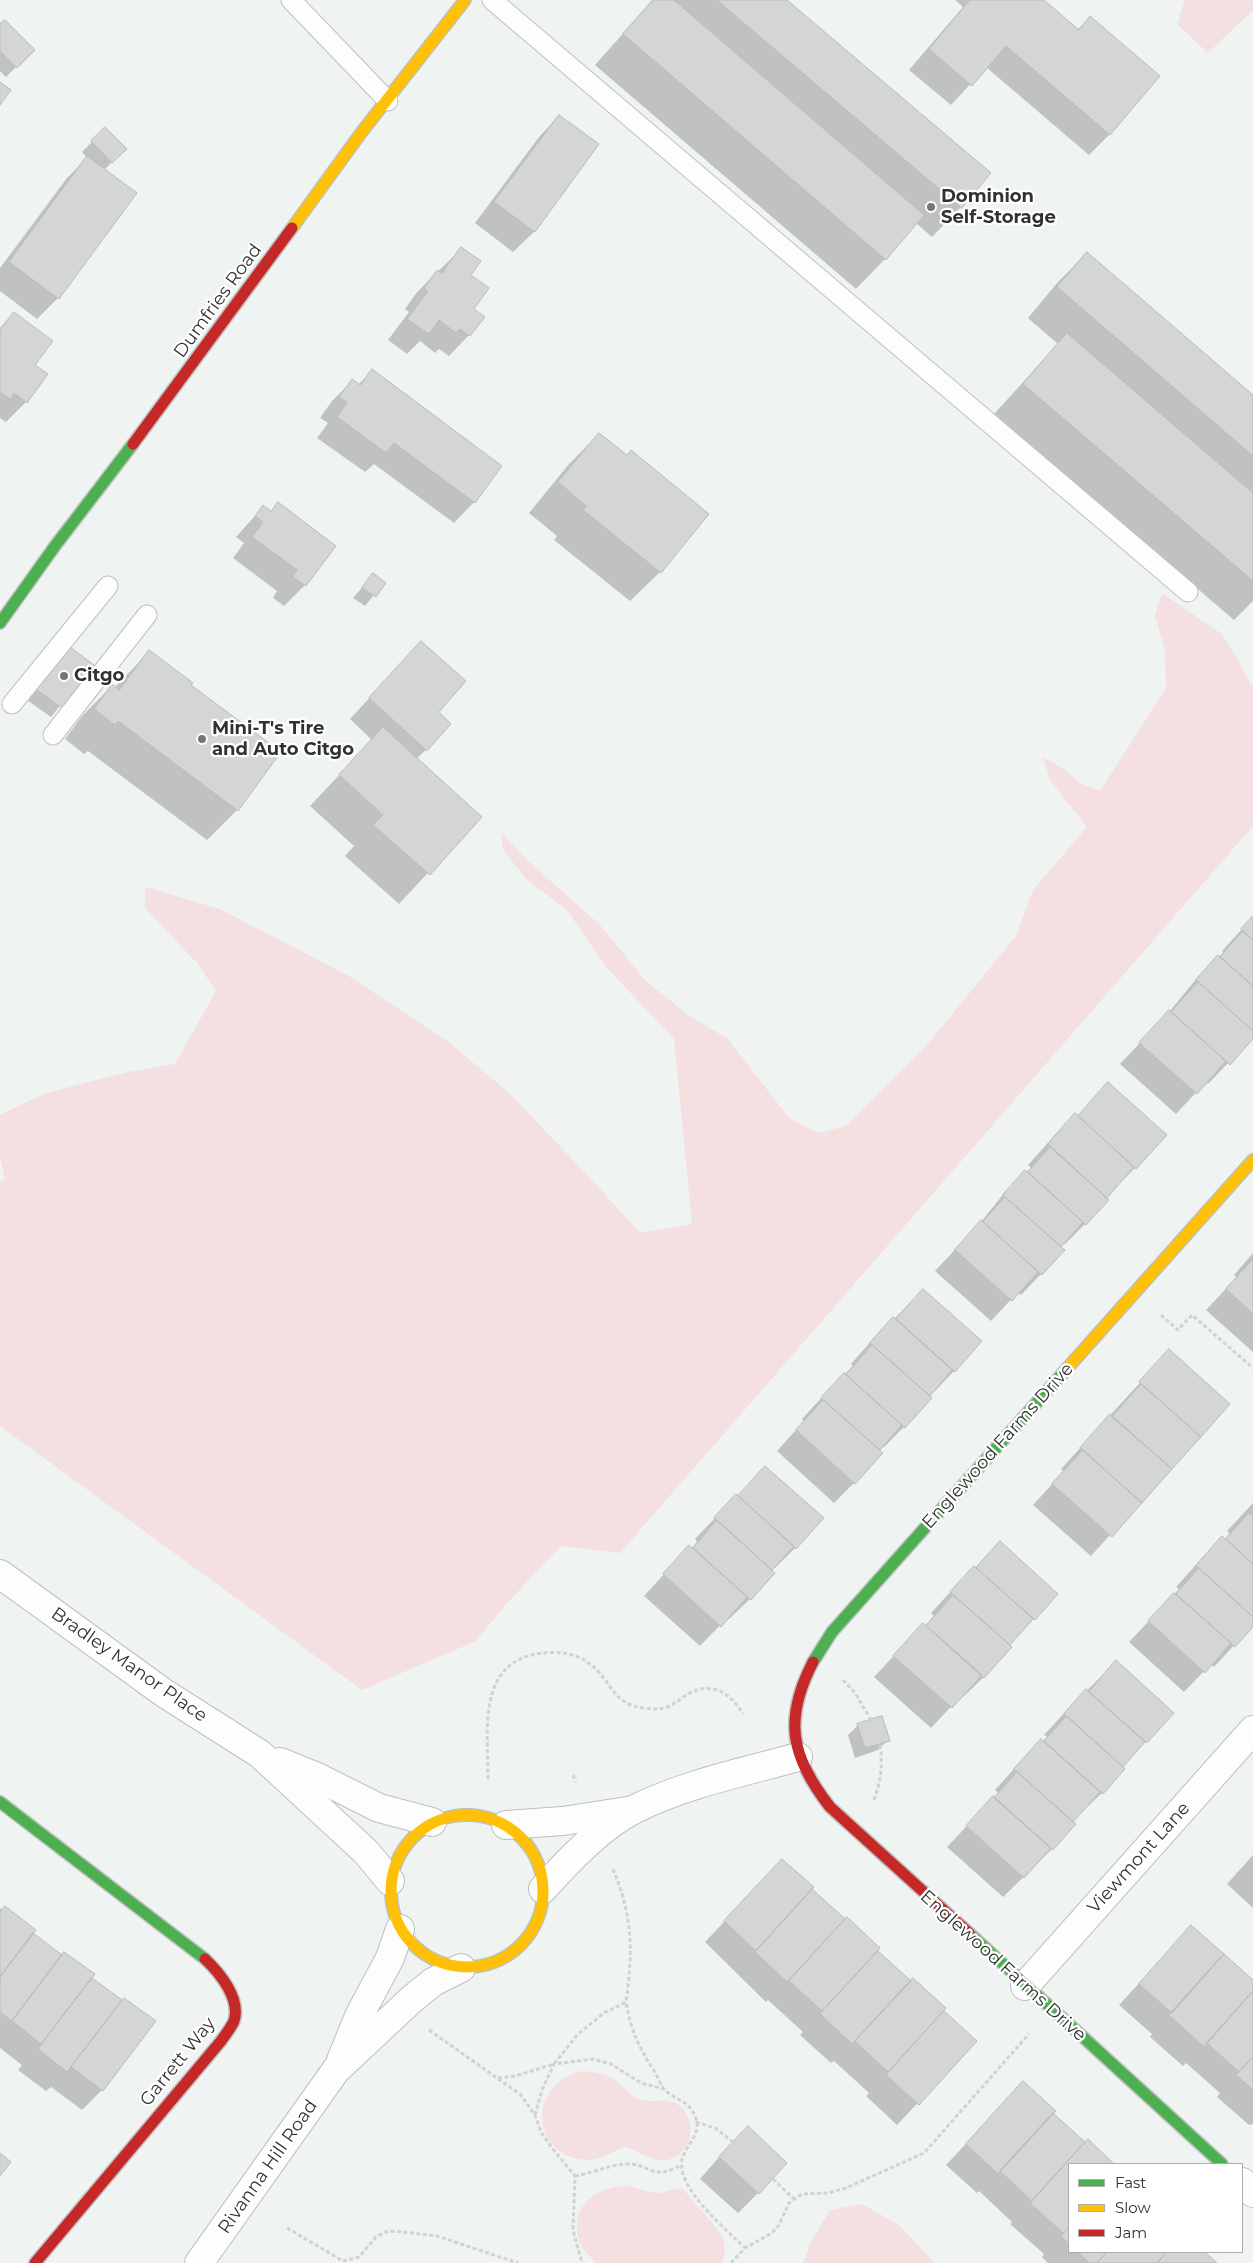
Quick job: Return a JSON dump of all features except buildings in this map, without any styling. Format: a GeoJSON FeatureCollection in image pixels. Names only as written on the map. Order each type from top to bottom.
{"type":"FeatureCollection","features":[{"type":"Feature","properties":{"kind":"street","name":"Dumfries Road"},"geometry":{"type":"LineString","coordinates":[[0,623],[55,546],[188,372],[361,133],[466,0]]}},
{"type":"Feature","properties":{"kind":"street","name":"Englewood Farms Drive"},"geometry":{"type":"LineString","coordinates":[[1221,2163],[830,1807],[813,1789],[798,1757],[794,1730],[796,1708],[804,1679],[810,1664],[832,1632],[1253,1160]]}},
{"type":"Feature","properties":{"kind":"street","name":"Bradley Manor Place"},"geometry":{"type":"LineString","coordinates":[[0,1574],[164,1692],[260,1754],[366,1852],[390,1881]]}},
{"type":"Feature","properties":{"kind":"street","name":"Viewmont Lane"},"geometry":{"type":"LineString","coordinates":[[1025,1986],[1253,1730]]}},
{"type":"Feature","properties":{"kind":"street","name":"Bradley Manor Place"},"geometry":{"type":"LineString","coordinates":[[260,1754],[317,1777],[379,1808],[432,1822]]}},
{"type":"Feature","properties":{"kind":"street"},"geometry":{"type":"LineString","coordinates":[[544,1889],[583,1847],[633,1810],[664,1796],[798,1757]]}},
{"type":"Feature","properties":{"kind":"street","name":"Garrett Way"},"geometry":{"type":"LineString","coordinates":[[0,1802],[207,1961],[226,1982],[233,1997],[234,2020],[221,2041],[35,2263]]}},
{"type":"Feature","properties":{"kind":"street"},"geometry":{"type":"LineString","coordinates":[[506,1825],[564,1821],[633,1810]]}},
{"type":"Feature","properties":{"kind":"street"},"geometry":{"type":"LineString","coordinates":[[457,1814],[483,1816],[506,1825],[522,1837],[533,1852],[541,1870],[544,1889],[540,1915],[528,1937],[510,1955],[487,1965],[461,1968],[437,1962],[416,1949],[400,1930],[391,1906],[390,1881],[398,1857],[412,1836],[432,1822],[457,1814]]}},
{"type":"Feature","properties":{"kind":"street","name":"Rivanna Hill Road"},"geometry":{"type":"LineString","coordinates":[[336,2070],[360,2014],[390,1958],[400,1930]]}},
{"type":"Feature","properties":{"kind":"street","name":"Rivanna Hill Road"},"geometry":{"type":"LineString","coordinates":[[199,2263],[336,2070],[412,1999],[433,1982],[461,1968]]}},
{"type":"Feature","properties":{"kind":"street"},"geometry":{"type":"LineString","coordinates":[[1243,2183],[1253,2192]]}},
{"type":"Feature","properties":{"kind":"lane"},"geometry":{"type":"LineString","coordinates":[[492,0],[1188,592]]}},
{"type":"Feature","properties":{"kind":"lane"},"geometry":{"type":"LineString","coordinates":[[299,4],[388,101]]}},
{"type":"Feature","properties":{"kind":"lane"},"geometry":{"type":"LineString","coordinates":[[12,704],[108,586]]}},
{"type":"Feature","properties":{"kind":"lane"},"geometry":{"type":"LineString","coordinates":[[53,735],[147,615]]}},
{"type":"Feature","properties":{"kind":"path"},"geometry":{"type":"LineString","coordinates":[[1135,1292],[1178,1330],[1192,1315],[1253,1368]]}},
{"type":"Feature","properties":{"kind":"path"},"geometry":{"type":"LineString","coordinates":[[488,1779],[488,1705],[497,1680],[514,1664],[532,1654],[553,1652],[572,1655],[590,1664],[610,1689],[622,1700],[638,1708],[655,1710],[667,1707],[691,1692],[704,1689],[721,1691],[728,1695],[734,1700],[743,1714]]}},
{"type":"Feature","properties":{"kind":"path"},"geometry":{"type":"LineString","coordinates":[[616,1875],[627,1904],[630,1935],[631,1968],[626,2002],[630,2025],[641,2052],[664,2089]]}},
{"type":"Feature","properties":{"kind":"path"},"geometry":{"type":"LineString","coordinates":[[535,2115],[542,2090],[554,2064],[578,2034],[604,2013],[626,2002]]}},
{"type":"Feature","properties":{"kind":"path"},"geometry":{"type":"LineString","coordinates":[[426,2028],[521,2094],[535,2115],[541,2132],[575,2176],[573,2230],[582,2263]]}},
{"type":"Feature","properties":{"kind":"path"},"geometry":{"type":"LineString","coordinates":[[731,2263],[745,2248],[765,2239],[772,2233],[779,2225],[789,2204],[802,2194],[828,2193],[846,2188],[924,2153],[1032,2030]]}},
{"type":"Feature","properties":{"kind":"path"},"geometry":{"type":"LineString","coordinates":[[498,2078],[515,2076],[554,2064],[592,2059],[611,2064],[641,2083],[664,2089],[689,2106],[696,2122],[695,2138],[684,2155],[681,2165],[687,2182],[696,2198],[745,2248]]}},
{"type":"Feature","properties":{"kind":"path"},"geometry":{"type":"LineString","coordinates":[[696,2122],[715,2128],[733,2142]]}},
{"type":"Feature","properties":{"kind":"path"},"geometry":{"type":"LineString","coordinates":[[575,2176],[623,2164],[632,2164],[646,2170],[658,2172],[671,2171],[681,2165]]}},
{"type":"Feature","properties":{"kind":"path"},"geometry":{"type":"LineString","coordinates":[[772,2179],[794,2199]]}},
{"type":"Feature","properties":{"kind":"path"},"geometry":{"type":"LineString","coordinates":[[286,2228],[343,2262],[359,2257],[376,2237],[385,2232],[395,2231],[437,2236],[518,2263]]}},
{"type":"Feature","properties":{"kind":"shaded area"},"geometry":{"type":"Polygon","coordinates":[[[1185,0],[1253,0],[1253,10],[1208,53],[1177,24],[1185,0]]]}},
{"type":"Feature","properties":{"kind":"shaded area"},"geometry":{"type":"Polygon","coordinates":[[[1162,593],[1222,634],[1253,688],[1253,826],[620,1553],[561,1546],[508,1602],[476,1641],[362,1690],[0,1426],[0,1183],[5,1178],[0,1157],[0,1115],[43,1094],[128,1072],[175,1064],[216,991],[197,963],[145,908],[145,887],[220,909],[349,976],[450,1043],[510,1094],[640,1233],[692,1224],[674,1039],[607,968],[567,910],[527,880],[503,850],[502,833],[528,861],[599,924],[646,981],[688,1015],[728,1039],[789,1118],[818,1133],[846,1126],[927,1045],[1016,936],[1033,890],[1087,827],[1050,780],[1043,757],[1065,770],[1080,783],[1100,791],[1166,688],[1165,651],[1155,615],[1162,593]]]}},
{"type":"Feature","properties":{"kind":"shaded area"},"geometry":{"type":"Polygon","coordinates":[[[582,2071],[609,2076],[638,2099],[671,2102],[680,2106],[686,2113],[691,2129],[690,2138],[681,2152],[675,2157],[661,2160],[651,2158],[626,2147],[600,2158],[590,2160],[571,2157],[557,2149],[547,2136],[542,2122],[543,2106],[550,2092],[563,2079],[582,2071]]]}},
{"type":"Feature","properties":{"kind":"shaded area"},"geometry":{"type":"Polygon","coordinates":[[[627,2186],[656,2193],[677,2189],[684,2190],[723,2236],[725,2250],[722,2263],[596,2263],[583,2248],[578,2235],[579,2213],[593,2196],[614,2187],[627,2186]]]}},
{"type":"Feature","properties":{"kind":"shaded area"},"geometry":{"type":"Polygon","coordinates":[[[862,2204],[899,2225],[935,2263],[803,2263],[811,2242],[830,2210],[862,2204]]]}},
{"type":"Feature","properties":{"kind":"traffic: fast"},"geometry":{"type":"LineString","coordinates":[[0,623],[55,546],[133,444]]}},
{"type":"Feature","properties":{"kind":"traffic: fast"},"geometry":{"type":"LineString","coordinates":[[813,1662],[832,1632],[1063,1373]]}},
{"type":"Feature","properties":{"kind":"traffic: fast"},"geometry":{"type":"LineString","coordinates":[[0,1802],[205,1959]]}},
{"type":"Feature","properties":{"kind":"traffic: fast"},"geometry":{"type":"LineString","coordinates":[[969,1933],[1221,2163]]}},
{"type":"Feature","properties":{"kind":"traffic: slow"},"geometry":{"type":"LineString","coordinates":[[292,228],[361,133],[465,0]]}},
{"type":"Feature","properties":{"kind":"traffic: slow"},"geometry":{"type":"LineString","coordinates":[[1063,1373],[1253,1160]]}},
{"type":"Feature","properties":{"kind":"traffic: slow"},"geometry":{"type":"LineString","coordinates":[[467,1815],[482,1816],[496,1820],[509,1827],[521,1837],[531,1849],[538,1862],[542,1876],[543,1891],[542,1906],[538,1920],[531,1933],[521,1945],[509,1955],[496,1962],[482,1966],[467,1967],[452,1966],[438,1962],[425,1955],[413,1945],[403,1933],[396,1920],[392,1906],[391,1891],[392,1876],[396,1862],[403,1849],[413,1837],[425,1827],[438,1820],[452,1816],[467,1815]]}},
{"type":"Feature","properties":{"kind":"traffic: jam"},"geometry":{"type":"LineString","coordinates":[[133,444],[292,228]]}},
{"type":"Feature","properties":{"kind":"traffic: jam"},"geometry":{"type":"LineString","coordinates":[[813,1662],[798,1702],[795,1720],[796,1738],[800,1754],[817,1789],[830,1807],[969,1933]]}},
{"type":"Feature","properties":{"kind":"traffic: jam"},"geometry":{"type":"LineString","coordinates":[[35,2263],[221,2041],[233,2024],[235,2004],[232,1995],[223,1979],[205,1959]]}},
{"type":"Feature","properties":{"kind":"place","name":"Dominion Self-Storage"},"geometry":{"type":"Point","coordinates":[931,207]}},
{"type":"Feature","properties":{"kind":"place","name":"Citgo"},"geometry":{"type":"Point","coordinates":[64,676]}},
{"type":"Feature","properties":{"kind":"place","name":"Mini-T's Tire and Auto Citgo"},"geometry":{"type":"Point","coordinates":[202,739]}}]}
